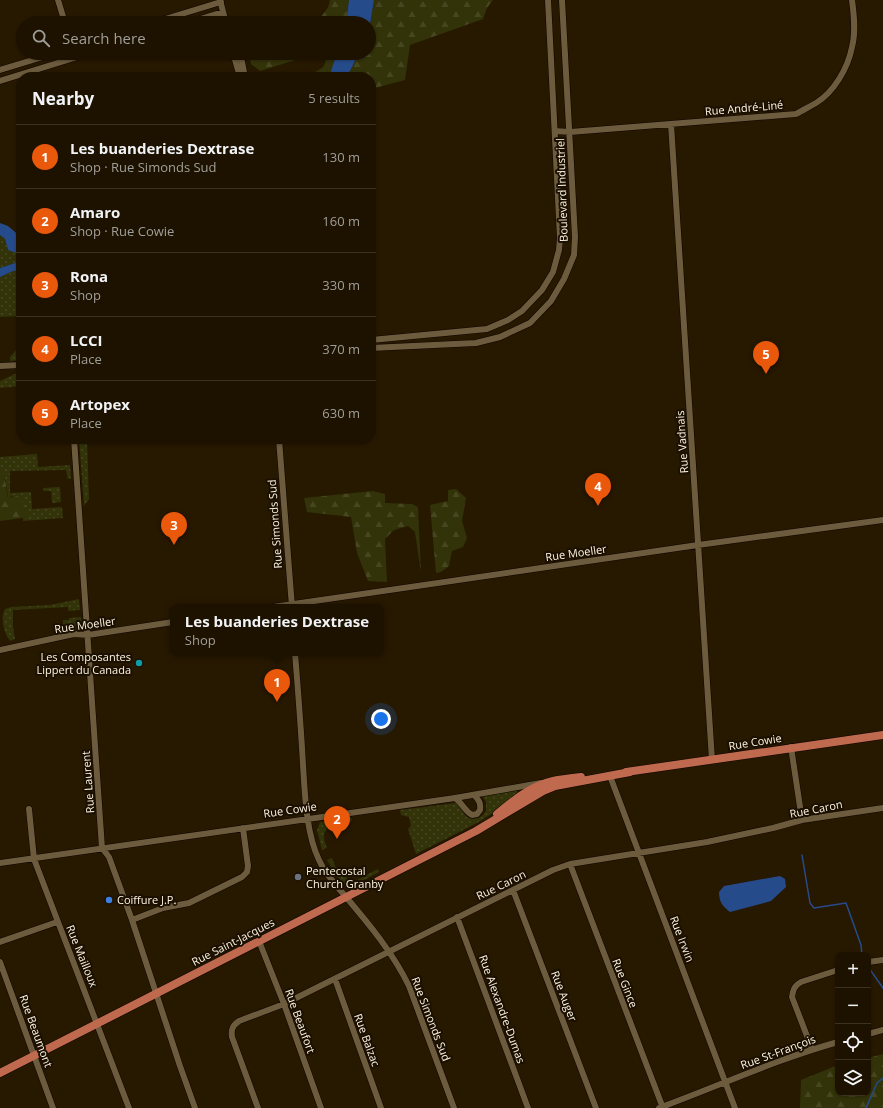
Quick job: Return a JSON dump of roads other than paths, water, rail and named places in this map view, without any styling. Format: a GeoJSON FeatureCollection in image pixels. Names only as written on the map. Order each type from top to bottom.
{"type":"FeatureCollection","features":[{"type":"Feature","properties":{"kind":"main road","name":"Rue Cowie"},"geometry":{"type":"LineString","coordinates":[[552,781],[630,772],[791,747],[883,735]]}},
{"type":"Feature","properties":{"kind":"main road","name":"Rue Cowie"},"geometry":{"type":"LineString","coordinates":[[610,776],[630,772]]}},
{"type":"Feature","properties":{"kind":"main road","name":"Rue Saint-Jacques"},"geometry":{"type":"LineString","coordinates":[[0,1073],[476,831],[544,791],[555,786],[610,776]]}},
{"type":"Feature","properties":{"kind":"main road","name":"Rue Saint-Jacques"},"geometry":{"type":"LineString","coordinates":[[476,831],[519,796],[536,786],[552,781]]}},
{"type":"Feature","properties":{"kind":"street"},"geometry":{"type":"LineString","coordinates":[[58,0],[63,16]]}},
{"type":"Feature","properties":{"kind":"street","name":"Boulevard Industriel"},"geometry":{"type":"LineString","coordinates":[[376,340],[487,329],[508,320],[522,311],[542,290],[553,272],[559,250],[560,238],[548,0]]}},
{"type":"Feature","properties":{"kind":"street","name":"Boulevard Industriel"},"geometry":{"type":"LineString","coordinates":[[376,348],[476,343],[500,337],[530,323],[551,301],[564,280],[574,255],[575,237],[562,0]]}},
{"type":"Feature","properties":{"kind":"street","name":"Rue André-Liné"},"geometry":{"type":"LineString","coordinates":[[555,131],[570,132],[796,114],[816,103],[833,88],[845,67],[852,47],[854,22],[852,0]]}},
{"type":"Feature","properties":{"kind":"street"},"geometry":{"type":"LineString","coordinates":[[174,16],[220,1],[224,16]]}},
{"type":"Feature","properties":{"kind":"street"},"geometry":{"type":"LineString","coordinates":[[210,16],[223,12]]}},
{"type":"Feature","properties":{"kind":"street"},"geometry":{"type":"LineString","coordinates":[[0,70],[32,60]]}},
{"type":"Feature","properties":{"kind":"street"},"geometry":{"type":"LineString","coordinates":[[28,72],[61,60]]}},
{"type":"Feature","properties":{"kind":"street"},"geometry":{"type":"LineString","coordinates":[[235,60],[239,72]]}},
{"type":"Feature","properties":{"kind":"street"},"geometry":{"type":"LineString","coordinates":[[241,60],[244,72]]}},
{"type":"Feature","properties":{"kind":"street"},"geometry":{"type":"LineString","coordinates":[[19,64],[21,72]]}},
{"type":"Feature","properties":{"kind":"street"},"geometry":{"type":"LineString","coordinates":[[0,81],[16,76]]}},
{"type":"Feature","properties":{"kind":"street","name":"Rue Vadnais"},"geometry":{"type":"LineString","coordinates":[[671,124],[712,760]]}},
{"type":"Feature","properties":{"kind":"street"},"geometry":{"type":"LineString","coordinates":[[0,366],[16,365]]}},
{"type":"Feature","properties":{"kind":"street","name":"Rue Laurent"},"geometry":{"type":"LineString","coordinates":[[74,444],[102,848],[109,857],[132,920],[195,1108]]}},
{"type":"Feature","properties":{"kind":"street","name":"Rue Simonds Sud"},"geometry":{"type":"LineString","coordinates":[[279,444],[292,604]]}},
{"type":"Feature","properties":{"kind":"street","name":"Rue Moeller"},"geometry":{"type":"LineString","coordinates":[[305,604],[698,545],[883,520]]}},
{"type":"Feature","properties":{"kind":"street","name":"Rue Moeller"},"geometry":{"type":"LineString","coordinates":[[0,650],[74,634],[88,635],[170,622]]}},
{"type":"Feature","properties":{"kind":"street","name":"Rue Simonds Sud"},"geometry":{"type":"LineString","coordinates":[[295,656],[305,794],[313,844],[319,861],[329,877],[389,951],[409,986],[454,1108]]}},
{"type":"Feature","properties":{"kind":"street"},"geometry":{"type":"LineString","coordinates":[[791,747],[802,820]]}},
{"type":"Feature","properties":{"kind":"street","name":"Rue Irwin"},"geometry":{"type":"LineString","coordinates":[[610,776],[735,1108]]}},
{"type":"Feature","properties":{"kind":"street","name":"Rue Cowie"},"geometry":{"type":"LineString","coordinates":[[0,863],[455,798],[552,781]]}},
{"type":"Feature","properties":{"kind":"street"},"geometry":{"type":"LineString","coordinates":[[455,798],[462,803],[468,813],[472,815],[477,814],[481,805],[474,795]]}},
{"type":"Feature","properties":{"kind":"street","name":"Rue Caron"},"geometry":{"type":"LineString","coordinates":[[258,1108],[232,1037],[231,1031],[234,1025],[239,1021],[284,1004],[553,870],[570,864],[707,842],[773,828],[802,820],[883,808]]}},
{"type":"Feature","properties":{"kind":"street","name":"Rue Mailloux"},"geometry":{"type":"LineString","coordinates":[[29,809],[34,859],[129,1108]]}},
{"type":"Feature","properties":{"kind":"street"},"geometry":{"type":"LineString","coordinates":[[132,920],[164,908],[189,903],[242,877],[247,872],[248,866],[243,828]]}},
{"type":"Feature","properties":{"kind":"street","name":"Rue Gince"},"geometry":{"type":"LineString","coordinates":[[570,864],[661,1108]]}},
{"type":"Feature","properties":{"kind":"street","name":"Rue Auger"},"geometry":{"type":"LineString","coordinates":[[513,890],[596,1108]]}},
{"type":"Feature","properties":{"kind":"street","name":"Rue Alexandre-Dumas"},"geometry":{"type":"LineString","coordinates":[[457,917],[528,1108]]}},
{"type":"Feature","properties":{"kind":"street"},"geometry":{"type":"LineString","coordinates":[[0,942],[57,922]]}},
{"type":"Feature","properties":{"kind":"street","name":"Rue Beaufort"},"geometry":{"type":"LineString","coordinates":[[259,941],[284,1004],[321,1108]]}},
{"type":"Feature","properties":{"kind":"street"},"geometry":{"type":"LineString","coordinates":[[871,962],[883,960]]}},
{"type":"Feature","properties":{"kind":"street","name":"Rue Beaumont"},"geometry":{"type":"LineString","coordinates":[[0,962],[53,1108]]}},
{"type":"Feature","properties":{"kind":"street"},"geometry":{"type":"LineString","coordinates":[[812,1050],[792,997],[793,990],[801,982],[835,971]]}},
{"type":"Feature","properties":{"kind":"street","name":"Rue Balzac"},"geometry":{"type":"LineString","coordinates":[[335,979],[381,1108]]}},
{"type":"Feature","properties":{"kind":"street"},"geometry":{"type":"LineString","coordinates":[[871,1033],[883,1030]]}},
{"type":"Feature","properties":{"kind":"street","name":"Rue St-François"},"geometry":{"type":"LineString","coordinates":[[661,1108],[725,1082],[835,1043]]}},
{"type":"Feature","properties":{"kind":"water"},"geometry":{"type":"Polygon","coordinates":[[[349,0],[374,0],[371,16],[347,16],[349,0]]]}},
{"type":"Feature","properties":{"kind":"water"},"geometry":{"type":"Polygon","coordinates":[[[335,60],[356,60],[350,72],[331,72],[335,60]]]}},
{"type":"Feature","properties":{"kind":"water"},"geometry":{"type":"Polygon","coordinates":[[[0,223],[8,226],[16,233],[16,253],[8,250],[5,239],[0,235],[0,223]]]}},
{"type":"Feature","properties":{"kind":"water"},"geometry":{"type":"Polygon","coordinates":[[[16,263],[16,271],[0,277],[0,268],[16,263]]]}},
{"type":"Feature","properties":{"kind":"water"},"geometry":{"type":"Polygon","coordinates":[[[780,876],[785,879],[786,887],[771,901],[730,912],[720,901],[719,892],[724,886],[780,876]]]}},
{"type":"Feature","properties":{"kind":"waterway"},"geometry":{"type":"LineString","coordinates":[[802,855],[810,903],[814,908],[846,903],[861,945],[862,952]]}},
{"type":"Feature","properties":{"kind":"waterway"},"geometry":{"type":"LineString","coordinates":[[871,971],[883,988]]}},
{"type":"Feature","properties":{"kind":"waterway"},"geometry":{"type":"LineString","coordinates":[[866,1108],[877,1083],[883,1078]]}},
{"type":"Feature","properties":{"kind":"place","name":"Artopex"},"geometry":{"type":"Point","coordinates":[766,374]}},
{"type":"Feature","properties":{"kind":"place","name":"LCCI"},"geometry":{"type":"Point","coordinates":[598,506]}},
{"type":"Feature","properties":{"kind":"place","name":"Rona"},"geometry":{"type":"Point","coordinates":[174,545]}},
{"type":"Feature","properties":{"kind":"place","name":"Les Composantes Lippert du Canada"},"geometry":{"type":"Point","coordinates":[139,663]}},
{"type":"Feature","properties":{"kind":"place","name":"Les buanderies Dextrase"},"geometry":{"type":"Point","coordinates":[277,702]}},
{"type":"Feature","properties":{"kind":"place","name":"Amaro"},"geometry":{"type":"Point","coordinates":[337,839]}},
{"type":"Feature","properties":{"kind":"place","name":"Pentecostal Church Granby"},"geometry":{"type":"Point","coordinates":[298,877]}},
{"type":"Feature","properties":{"kind":"place","name":"Coiffure J.P."},"geometry":{"type":"Point","coordinates":[109,900]}}]}
